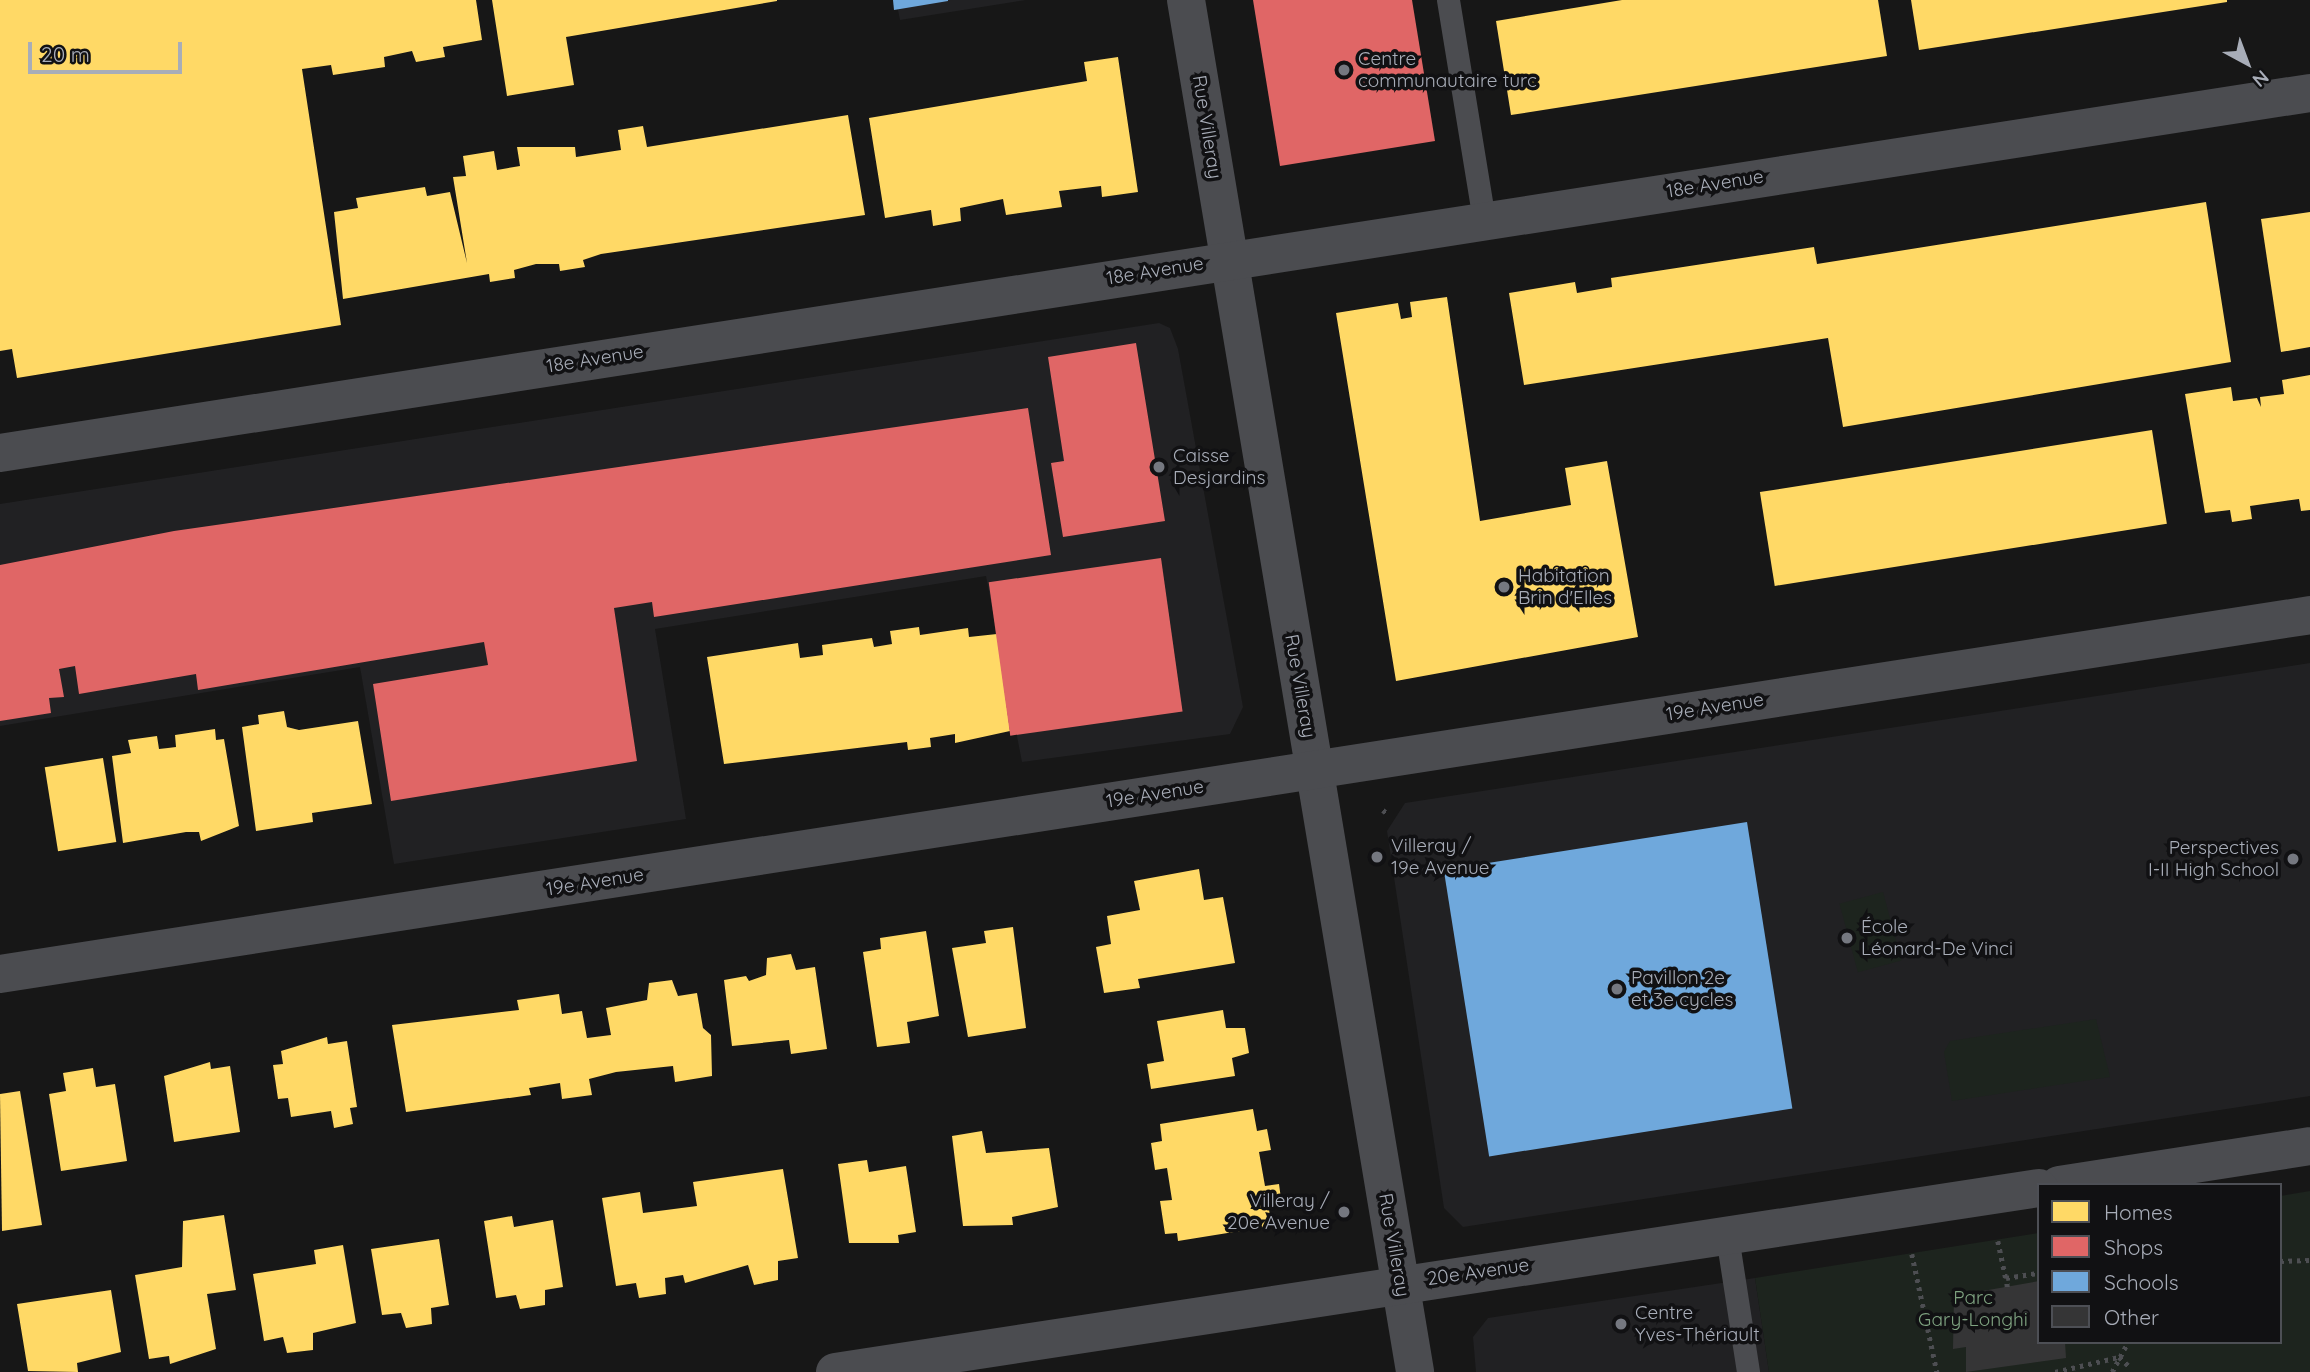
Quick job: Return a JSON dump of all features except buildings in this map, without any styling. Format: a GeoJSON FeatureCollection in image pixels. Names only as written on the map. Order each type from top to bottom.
{"type":"FeatureCollection","features":[{"type":"Feature","properties":{"kind":"street","name":"Rue Villeray"},"geometry":{"type":"LineString","coordinates":[[1186,0],[1415,1372]]}},
{"type":"Feature","properties":{"kind":"street","name":"18e Avenue"},"geometry":{"type":"LineString","coordinates":[[0,453],[2310,93]]}},
{"type":"Feature","properties":{"kind":"street","name":"19e Avenue"},"geometry":{"type":"LineString","coordinates":[[0,974],[2310,615]]}},
{"type":"Feature","properties":{"kind":"street"},"geometry":{"type":"LineString","coordinates":[[2072,1183],[2310,1146]]}},
{"type":"Feature","properties":{"kind":"street","name":"20e Avenue"},"geometry":{"type":"LineString","coordinates":[[835,1372],[2037,1188]]}},
{"type":"Feature","properties":{"kind":"lane"},"geometry":{"type":"LineString","coordinates":[[1448,0],[1484,220]]}},
{"type":"Feature","properties":{"kind":"lane"},"geometry":{"type":"LineString","coordinates":[[1727,1236],[1748,1372]]}},
{"type":"Feature","properties":{"kind":"path"},"geometry":{"type":"LineString","coordinates":[[1997,1233],[2007,1287]]}},
{"type":"Feature","properties":{"kind":"path"},"geometry":{"type":"LineString","coordinates":[[1910,1246],[1937,1372]]}},
{"type":"Feature","properties":{"kind":"path"},"geometry":{"type":"LineString","coordinates":[[2282,1261],[2310,1260]]}},
{"type":"Feature","properties":{"kind":"path"},"geometry":{"type":"LineString","coordinates":[[2006,1278],[2037,1273]]}},
{"type":"Feature","properties":{"kind":"path"},"geometry":{"type":"LineString","coordinates":[[2112,1372],[2127,1344]]}},
{"type":"Feature","properties":{"kind":"path"},"geometry":{"type":"LineString","coordinates":[[2119,1357],[2129,1366]]}},
{"type":"Feature","properties":{"kind":"path"},"geometry":{"type":"LineString","coordinates":[[2055,1372],[2119,1357]]}},
{"type":"Feature","properties":{"kind":"shaded area"},"geometry":{"type":"Polygon","coordinates":[[[896,0],[1026,0],[900,20],[896,0]]]}},
{"type":"Feature","properties":{"kind":"shaded area"},"geometry":{"type":"Polygon","coordinates":[[[1159,323],[1170,328],[1178,349],[1243,707],[1230,734],[1022,762],[986,576],[655,629],[686,819],[394,864],[360,667],[0,726],[0,504],[1159,323]]]}},
{"type":"Feature","properties":{"kind":"shaded area","name":"École Léonard-De Vinci"},"geometry":{"type":"Polygon","coordinates":[[[2310,663],[2310,1096],[1463,1227],[1444,1208],[1387,831],[1405,803],[2310,663]]]}},
{"type":"Feature","properties":{"kind":"shaded area","name":"Centre Yves-Thériault"},"geometry":{"type":"Polygon","coordinates":[[[1755,1278],[1769,1372],[1476,1372],[1473,1337],[1488,1318],[1755,1278]]]}},
{"type":"Feature","properties":{"kind":"green space"},"geometry":{"type":"Polygon","coordinates":[[[1883,892],[1901,961],[1858,972],[1840,904],[1883,892]]]}},
{"type":"Feature","properties":{"kind":"green space"},"geometry":{"type":"Polygon","coordinates":[[[2096,1019],[2110,1077],[1952,1101],[1944,1052],[1950,1041],[2096,1019]]]}},
{"type":"Feature","properties":{"kind":"green space","name":"Parc Gary-Longhi"},"geometry":{"type":"Polygon","coordinates":[[[2310,1191],[2310,1372],[1769,1372],[1755,1278],[2037,1233],[2037,1344],[2282,1344],[2282,1196],[2310,1191]]]}},
{"type":"Feature","properties":{"kind":"place","name":"Centre communautaire turc"},"geometry":{"type":"Point","coordinates":[1344,70]}},
{"type":"Feature","properties":{"kind":"place","name":"Caisse Desjardins"},"geometry":{"type":"Point","coordinates":[1159,467]}},
{"type":"Feature","properties":{"kind":"place","name":"Habitation Brin d'Elles"},"geometry":{"type":"Point","coordinates":[1504,587]}},
{"type":"Feature","properties":{"kind":"place","name":"Villeray / 19e Avenue"},"geometry":{"type":"Point","coordinates":[1377,857]}},
{"type":"Feature","properties":{"kind":"place","name":"Perspectives I-II High School"},"geometry":{"type":"Point","coordinates":[2293,859]}},
{"type":"Feature","properties":{"kind":"place","name":"École Léonard-De Vinci"},"geometry":{"type":"Point","coordinates":[1847,938]}},
{"type":"Feature","properties":{"kind":"place","name":"Pavillon 2e et 3e cycles"},"geometry":{"type":"Point","coordinates":[1617,989]}},
{"type":"Feature","properties":{"kind":"place","name":"Villeray / 20e Avenue"},"geometry":{"type":"Point","coordinates":[1344,1212]}},
{"type":"Feature","properties":{"kind":"place","name":"Centre Yves-Thériault"},"geometry":{"type":"Point","coordinates":[1621,1324]}}]}
